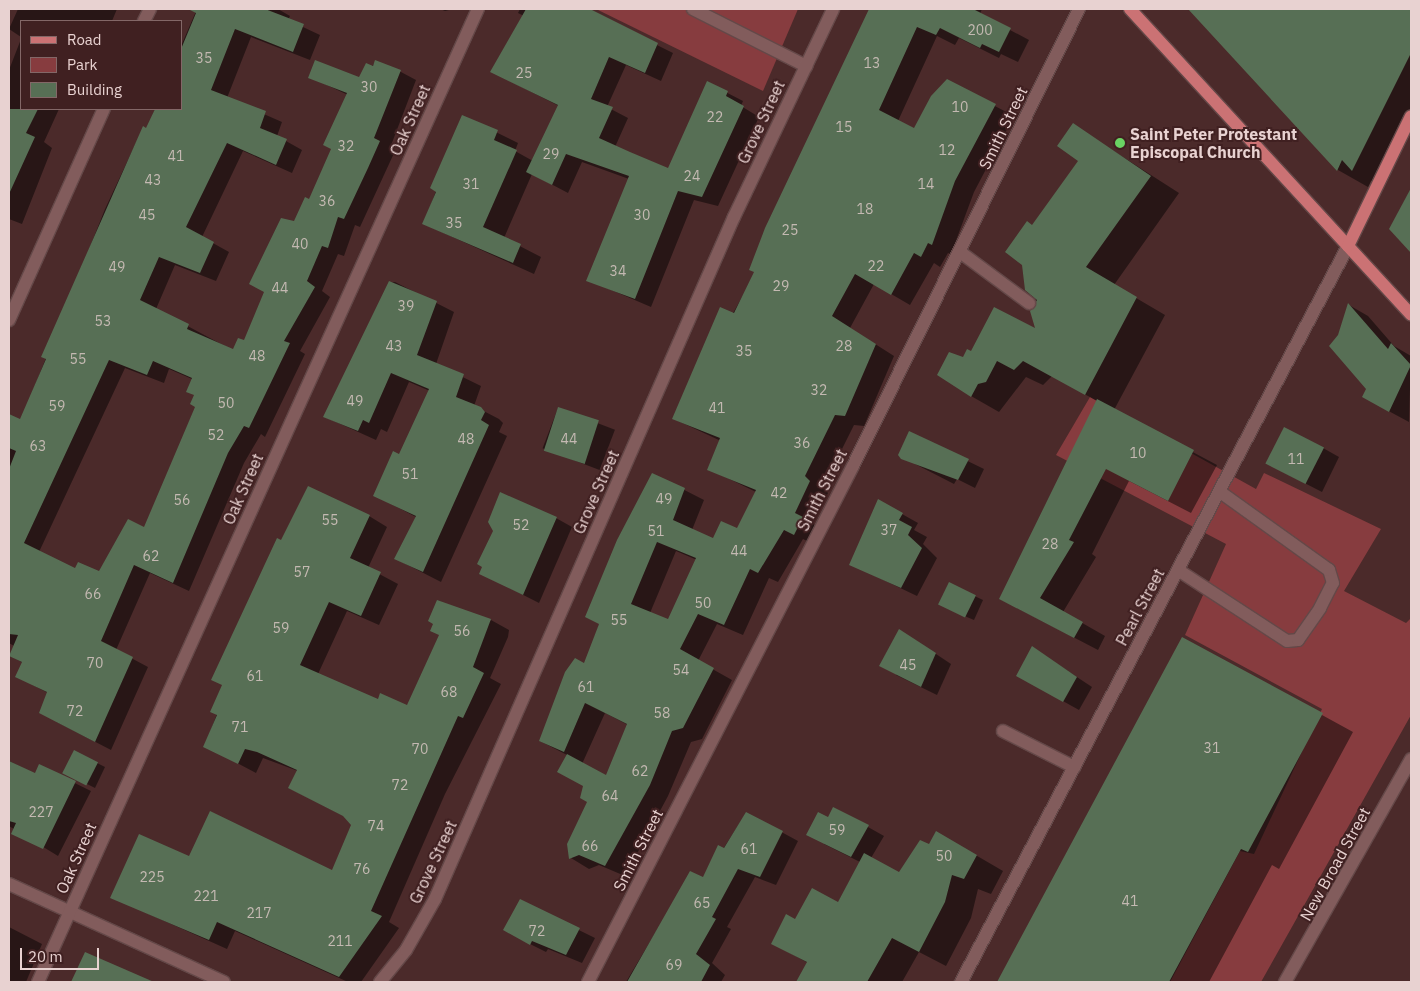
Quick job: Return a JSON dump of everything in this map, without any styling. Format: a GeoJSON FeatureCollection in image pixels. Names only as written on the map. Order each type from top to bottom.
{"type":"FeatureCollection","features":[{"type":"Feature","properties":{"kind":"main road"},"geometry":{"type":"LineString","coordinates":[[1130,9],[1411,315]]}},
{"type":"Feature","properties":{"kind":"main road"},"geometry":{"type":"LineString","coordinates":[[1348,246],[1411,116]]}},
{"type":"Feature","properties":{"kind":"street","name":"Oak Street"},"geometry":{"type":"LineString","coordinates":[[38,982],[478,9]]}},
{"type":"Feature","properties":{"kind":"street"},"geometry":{"type":"LineString","coordinates":[[693,9],[806,66]]}},
{"type":"Feature","properties":{"kind":"street","name":"Grove Street"},"geometry":{"type":"LineString","coordinates":[[380,982],[406,950],[434,898],[734,218],[833,9]]}},
{"type":"Feature","properties":{"kind":"street","name":"Smith Street"},"geometry":{"type":"LineString","coordinates":[[588,982],[960,252],[1078,9]]}},
{"type":"Feature","properties":{"kind":"street"},"geometry":{"type":"LineString","coordinates":[[9,320],[104,110]]}},
{"type":"Feature","properties":{"kind":"street","name":"Pearl Street"},"geometry":{"type":"LineString","coordinates":[[961,982],[1348,246]]}},
{"type":"Feature","properties":{"kind":"street"},"geometry":{"type":"LineString","coordinates":[[960,252],[1029,303]]}},
{"type":"Feature","properties":{"kind":"street"},"geometry":{"type":"LineString","coordinates":[[1178,570],[1287,641],[1298,640],[1320,608],[1333,583],[1329,570],[1220,492]]}},
{"type":"Feature","properties":{"kind":"street"},"geometry":{"type":"LineString","coordinates":[[1003,731],[1074,766]]}},
{"type":"Feature","properties":{"kind":"street","name":"New Broad Street"},"geometry":{"type":"LineString","coordinates":[[1285,982],[1411,759]]}},
{"type":"Feature","properties":{"kind":"street"},"geometry":{"type":"LineString","coordinates":[[9,884],[70,910],[224,982]]}},
{"type":"Feature","properties":{"kind":"green space"},"geometry":{"type":"Polygon","coordinates":[[[596,9],[798,9],[763,91],[596,9]]]}},
{"type":"Feature","properties":{"kind":"green space"},"geometry":{"type":"Polygon","coordinates":[[[1090,397],[1256,489],[1264,473],[1381,529],[1344,591],[1406,623],[1411,618],[1411,715],[1261,982],[1170,982],[1240,851],[1254,854],[1322,709],[1185,635],[1226,544],[1056,455],[1090,397]]]}},
{"type":"Feature","properties":{"kind":"building"},"geometry":{"type":"Polygon","coordinates":[[[188,9],[265,9],[304,24],[293,52],[235,29],[211,90],[266,111],[260,128],[287,139],[276,165],[227,143],[186,227],[214,242],[200,273],[159,257],[140,300],[189,324],[187,329],[233,349],[238,338],[244,340],[264,292],[249,284],[281,218],[294,221],[305,197],[309,199],[331,149],[323,145],[347,93],[308,78],[315,60],[359,77],[366,63],[373,66],[375,60],[401,70],[374,138],[380,141],[368,168],[344,219],[338,217],[328,248],[322,246],[307,281],[315,287],[284,341],[290,343],[249,428],[244,426],[228,453],[173,583],[134,565],[101,641],[133,657],[95,742],[39,713],[47,692],[15,677],[22,662],[9,656],[18,635],[9,634],[9,469],[16,451],[9,448],[9,414],[20,419],[46,359],[41,357],[143,126],[146,128],[155,110],[182,110],[182,47],[196,13],[188,9]],[[109,360],[24,543],[75,568],[78,562],[99,571],[128,519],[144,527],[195,407],[190,404],[194,395],[186,392],[192,378],[153,361],[147,375],[109,360]]]}},
{"type":"Feature","properties":{"kind":"building"},"geometry":{"type":"Polygon","coordinates":[[[526,9],[590,9],[658,43],[645,73],[609,57],[591,99],[613,107],[599,138],[630,152],[668,168],[707,81],[728,91],[726,96],[744,106],[702,197],[678,191],[635,299],[586,281],[629,176],[566,154],[552,185],[526,172],[558,105],[490,72],[526,9]]]}},
{"type":"Feature","properties":{"kind":"building"},"geometry":{"type":"Polygon","coordinates":[[[869,9],[973,9],[1011,28],[999,52],[982,44],[980,48],[940,28],[936,35],[917,27],[879,110],[914,128],[931,96],[947,79],[996,104],[955,181],[932,245],[928,243],[921,257],[914,253],[891,295],[855,274],[832,316],[876,344],[845,416],[835,415],[805,476],[810,481],[795,513],[803,517],[794,535],[784,530],[758,573],[750,569],[724,625],[698,614],[680,649],[714,668],[683,728],[672,731],[650,785],[605,866],[579,855],[569,859],[567,844],[587,802],[580,798],[583,786],[557,772],[567,754],[606,775],[627,724],[585,703],[564,752],[539,741],[565,672],[575,658],[584,663],[599,624],[585,617],[617,540],[652,473],[685,488],[673,520],[713,538],[721,521],[737,528],[756,490],[707,470],[720,438],[672,419],[720,307],[734,313],[754,272],[749,270],[765,228],[869,9]],[[657,542],[631,604],[668,619],[696,558],[657,542]]]}},
{"type":"Feature","properties":{"kind":"building"},"geometry":{"type":"Polygon","coordinates":[[[1188,9],[1411,9],[1411,53],[1352,171],[1342,160],[1337,171],[1188,9]]]}},
{"type":"Feature","properties":{"kind":"building"},"geometry":{"type":"Polygon","coordinates":[[[9,109],[38,110],[26,133],[35,137],[9,194],[9,109]]]}},
{"type":"Feature","properties":{"kind":"building"},"geometry":{"type":"Polygon","coordinates":[[[462,115],[498,130],[494,140],[517,150],[483,227],[521,244],[513,263],[422,224],[436,192],[430,188],[462,115]]]}},
{"type":"Feature","properties":{"kind":"building"},"geometry":{"type":"Polygon","coordinates":[[[1073,123],[1151,176],[1086,267],[1137,297],[1085,395],[1023,361],[1014,370],[997,361],[986,382],[978,384],[971,397],[937,375],[949,352],[963,357],[967,349],[971,351],[994,307],[1035,328],[1030,311],[1037,300],[1025,290],[1022,265],[1005,252],[1027,221],[1032,225],[1078,161],[1057,146],[1073,123]]]}},
{"type":"Feature","properties":{"kind":"building"},"geometry":{"type":"Polygon","coordinates":[[[1411,188],[1411,253],[1389,229],[1411,188]]]}},
{"type":"Feature","properties":{"kind":"building"},"geometry":{"type":"Polygon","coordinates":[[[389,281],[437,301],[417,355],[464,374],[456,397],[481,407],[485,412],[481,420],[489,425],[423,572],[394,559],[416,516],[373,496],[393,451],[399,454],[429,389],[391,373],[369,423],[363,420],[358,431],[323,417],[389,281]]]}},
{"type":"Feature","properties":{"kind":"building"},"geometry":{"type":"Polygon","coordinates":[[[1348,303],[1388,349],[1391,343],[1411,365],[1389,412],[1362,397],[1366,389],[1329,346],[1338,335],[1348,303]]]}},
{"type":"Feature","properties":{"kind":"building"},"geometry":{"type":"Polygon","coordinates":[[[1097,399],[1194,450],[1168,501],[1106,469],[1069,540],[1074,542],[1040,598],[1083,622],[1074,638],[999,599],[1097,399]]]}},
{"type":"Feature","properties":{"kind":"building"},"geometry":{"type":"Polygon","coordinates":[[[558,407],[599,420],[585,464],[544,451],[558,407]]]}},
{"type":"Feature","properties":{"kind":"building"},"geometry":{"type":"Polygon","coordinates":[[[1284,427],[1324,447],[1305,484],[1265,464],[1284,427]]]}},
{"type":"Feature","properties":{"kind":"building"},"geometry":{"type":"Polygon","coordinates":[[[909,431],[969,459],[958,480],[901,459],[898,455],[909,431]]]}},
{"type":"Feature","properties":{"kind":"building"},"geometry":{"type":"Polygon","coordinates":[[[308,486],[370,515],[350,558],[381,572],[361,616],[329,602],[300,665],[378,699],[380,693],[407,705],[439,635],[430,631],[433,624],[428,621],[437,600],[491,619],[473,667],[484,673],[463,718],[458,716],[371,911],[382,916],[339,977],[217,922],[209,940],[110,898],[139,834],[189,856],[210,811],[332,870],[351,825],[343,816],[288,788],[297,770],[257,752],[245,749],[238,764],[203,747],[217,715],[210,712],[222,685],[211,680],[277,538],[281,540],[308,486]]]}},
{"type":"Feature","properties":{"kind":"building"},"geometry":{"type":"Polygon","coordinates":[[[500,492],[557,517],[523,595],[479,574],[482,567],[477,564],[493,531],[488,522],[500,492]]]}},
{"type":"Feature","properties":{"kind":"building"},"geometry":{"type":"Polygon","coordinates":[[[878,499],[903,513],[899,520],[912,527],[908,535],[922,548],[901,588],[849,565],[878,499]]]}},
{"type":"Feature","properties":{"kind":"building"},"geometry":{"type":"Polygon","coordinates":[[[949,582],[976,595],[965,618],[938,604],[949,582]]]}},
{"type":"Feature","properties":{"kind":"building"},"geometry":{"type":"Polygon","coordinates":[[[899,629],[936,653],[921,687],[879,666],[899,629]]]}},
{"type":"Feature","properties":{"kind":"building"},"geometry":{"type":"Polygon","coordinates":[[[1182,637],[1323,713],[1248,852],[1241,849],[1169,982],[997,982],[1182,637]]]}},
{"type":"Feature","properties":{"kind":"building"},"geometry":{"type":"Polygon","coordinates":[[[1032,646],[1077,677],[1063,702],[1016,676],[1032,646]]]}},
{"type":"Feature","properties":{"kind":"building"},"geometry":{"type":"Polygon","coordinates":[[[74,750],[98,762],[86,785],[62,773],[74,750]]]}},
{"type":"Feature","properties":{"kind":"building"},"geometry":{"type":"Polygon","coordinates":[[[9,761],[35,773],[39,764],[76,781],[43,849],[11,834],[16,823],[9,821],[9,761]]]}},
{"type":"Feature","properties":{"kind":"building"},"geometry":{"type":"Polygon","coordinates":[[[833,807],[869,825],[851,857],[806,835],[818,812],[828,817],[833,807]]]}},
{"type":"Feature","properties":{"kind":"building"},"geometry":{"type":"Polygon","coordinates":[[[746,812],[783,831],[760,877],[738,869],[712,917],[716,919],[696,954],[710,965],[701,982],[627,982],[690,871],[703,877],[718,845],[724,848],[746,812]]]}},
{"type":"Feature","properties":{"kind":"building"},"geometry":{"type":"Polygon","coordinates":[[[936,831],[977,855],[964,879],[952,875],[945,902],[919,952],[892,938],[867,982],[796,982],[807,962],[771,944],[786,914],[795,919],[812,888],[838,902],[864,853],[899,872],[920,840],[929,844],[936,831]]]}},
{"type":"Feature","properties":{"kind":"building"},"geometry":{"type":"Polygon","coordinates":[[[520,899],[580,928],[566,955],[532,941],[530,945],[503,930],[520,899]]]}},
{"type":"Feature","properties":{"kind":"building"},"geometry":{"type":"Polygon","coordinates":[[[85,952],[154,982],[71,982],[85,952]]]}},
{"type":"Feature","properties":{"kind":"place","name":"Saint Peter Protestant Episcopal Church"},"geometry":{"type":"Point","coordinates":[1120,143]}}]}
